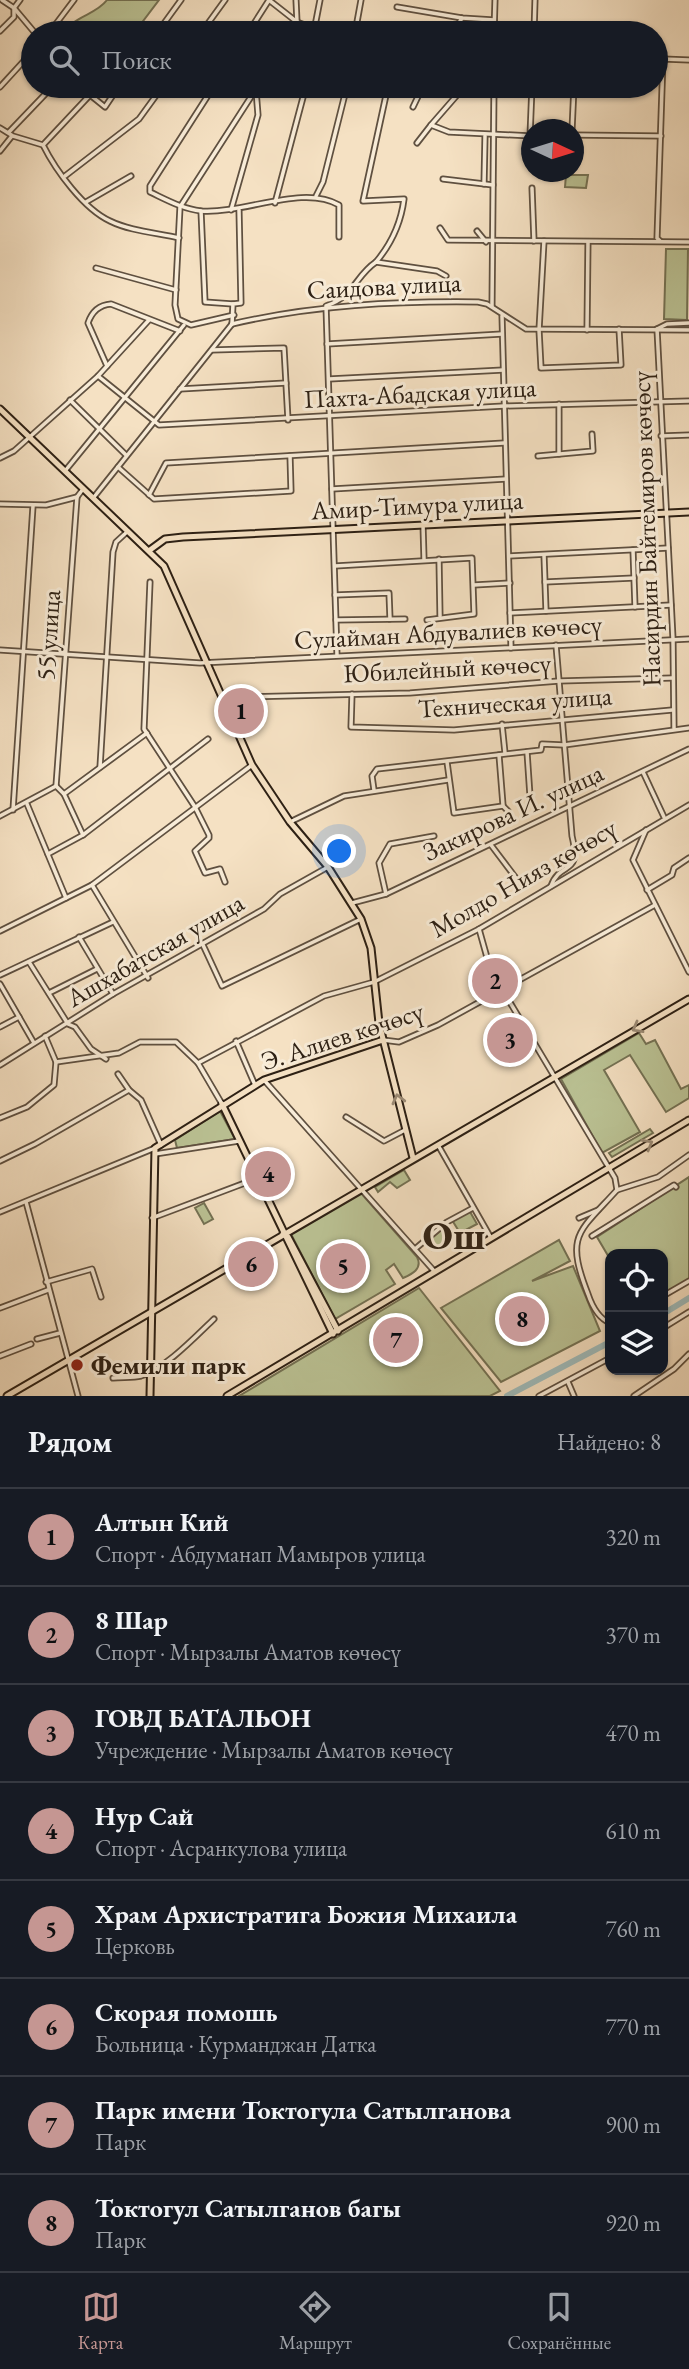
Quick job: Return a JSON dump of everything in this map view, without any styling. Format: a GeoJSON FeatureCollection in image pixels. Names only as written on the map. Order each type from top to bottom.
{"type":"FeatureCollection","features":[{"type":"Feature","properties":{"kind":"main road"},"geometry":{"type":"LineString","coordinates":[[0,410],[129,529],[170,576],[253,765],[290,822],[328,867],[361,919],[371,948],[383,1040],[413,1158]]}},
{"type":"Feature","properties":{"kind":"main road","name":"Амир-Тимура улица"},"geometry":{"type":"LineString","coordinates":[[150,550],[165,539],[333,527],[689,512]]}},
{"type":"Feature","properties":{"kind":"main road"},"geometry":{"type":"LineString","coordinates":[[10,1395],[437,1143],[689,999]]}},
{"type":"Feature","properties":{"kind":"main road","name":"Э. Алиев көчөсү"},"geometry":{"type":"LineString","coordinates":[[156,1149],[222,1104],[264,1080],[383,1040]]}},
{"type":"Feature","properties":{"kind":"main road"},"geometry":{"type":"LineString","coordinates":[[222,1104],[283,1234],[335,1332]]}},
{"type":"Feature","properties":{"kind":"main road"},"geometry":{"type":"LineString","coordinates":[[227,1396],[689,1120]]}},
{"type":"Feature","properties":{"kind":"main road"},"geometry":{"type":"LineString","coordinates":[[150,1396],[152,1219],[156,1149]]}},
{"type":"Feature","properties":{"kind":"street"},"geometry":{"type":"LineString","coordinates":[[2,0],[14,8],[25,21]]}},
{"type":"Feature","properties":{"kind":"street"},"geometry":{"type":"LineString","coordinates":[[0,31],[15,17],[14,8],[20,0]]}},
{"type":"Feature","properties":{"kind":"street"},"geometry":{"type":"LineString","coordinates":[[58,21],[74,0]]}},
{"type":"Feature","properties":{"kind":"street"},"geometry":{"type":"LineString","coordinates":[[166,21],[181,0]]}},
{"type":"Feature","properties":{"kind":"street"},"geometry":{"type":"LineString","coordinates":[[210,21],[225,0]]}},
{"type":"Feature","properties":{"kind":"street"},"geometry":{"type":"LineString","coordinates":[[256,21],[269,0],[296,21]]}},
{"type":"Feature","properties":{"kind":"street"},"geometry":{"type":"LineString","coordinates":[[296,0],[297,21]]}},
{"type":"Feature","properties":{"kind":"street"},"geometry":{"type":"LineString","coordinates":[[316,21],[320,0]]}},
{"type":"Feature","properties":{"kind":"street"},"geometry":{"type":"LineString","coordinates":[[357,21],[361,0]]}},
{"type":"Feature","properties":{"kind":"street"},"geometry":{"type":"LineString","coordinates":[[397,7],[462,18],[494,20],[495,0]]}},
{"type":"Feature","properties":{"kind":"street"},"geometry":{"type":"LineString","coordinates":[[534,21],[535,0]]}},
{"type":"Feature","properties":{"kind":"street"},"geometry":{"type":"LineString","coordinates":[[668,59],[689,60]]}},
{"type":"Feature","properties":{"kind":"street"},"geometry":{"type":"LineString","coordinates":[[0,87],[21,64]]}},
{"type":"Feature","properties":{"kind":"street"},"geometry":{"type":"LineString","coordinates":[[0,151],[42,98]]}},
{"type":"Feature","properties":{"kind":"street"},"geometry":{"type":"LineString","coordinates":[[43,145],[87,98]]}},
{"type":"Feature","properties":{"kind":"street"},"geometry":{"type":"LineString","coordinates":[[92,98],[104,107],[111,98]]}},
{"type":"Feature","properties":{"kind":"street"},"geometry":{"type":"LineString","coordinates":[[65,176],[138,119],[154,98]]}},
{"type":"Feature","properties":{"kind":"street"},"geometry":{"type":"LineString","coordinates":[[206,98],[150,186],[150,192],[180,207],[201,211],[239,210],[297,197],[316,196],[339,205],[339,237]]}},
{"type":"Feature","properties":{"kind":"street"},"geometry":{"type":"LineString","coordinates":[[184,325],[178,319],[176,290],[180,207],[250,98]]}},
{"type":"Feature","properties":{"kind":"street"},"geometry":{"type":"LineString","coordinates":[[230,210],[258,115],[257,98]]}},
{"type":"Feature","properties":{"kind":"street"},"geometry":{"type":"LineString","coordinates":[[275,204],[303,98]]}},
{"type":"Feature","properties":{"kind":"street"},"geometry":{"type":"LineString","coordinates":[[316,196],[323,182],[344,98]]}},
{"type":"Feature","properties":{"kind":"street"},"geometry":{"type":"LineString","coordinates":[[337,655],[326,306],[347,296],[365,270],[376,262],[388,247],[400,222],[404,199],[363,201],[385,98]]}},
{"type":"Feature","properties":{"kind":"street"},"geometry":{"type":"LineString","coordinates":[[413,107],[418,98]]}},
{"type":"Feature","properties":{"kind":"street"},"geometry":{"type":"LineString","coordinates":[[417,143],[455,98]]}},
{"type":"Feature","properties":{"kind":"street"},"geometry":{"type":"LineString","coordinates":[[492,306],[494,98]]}},
{"type":"Feature","properties":{"kind":"street"},"geometry":{"type":"LineString","coordinates":[[531,119],[532,98]]}},
{"type":"Feature","properties":{"kind":"street"},"geometry":{"type":"LineString","coordinates":[[572,119],[573,98]]}},
{"type":"Feature","properties":{"kind":"street"},"geometry":{"type":"LineString","coordinates":[[661,242],[657,238],[662,98]]}},
{"type":"Feature","properties":{"kind":"street"},"geometry":{"type":"LineString","coordinates":[[431,125],[449,132],[521,136]]}},
{"type":"Feature","properties":{"kind":"street"},"geometry":{"type":"LineString","coordinates":[[0,128],[43,145],[52,163],[86,202],[110,221],[179,238]]}},
{"type":"Feature","properties":{"kind":"street"},"geometry":{"type":"LineString","coordinates":[[584,135],[661,136]]}},
{"type":"Feature","properties":{"kind":"street"},"geometry":{"type":"LineString","coordinates":[[484,184],[485,136]]}},
{"type":"Feature","properties":{"kind":"street"},"geometry":{"type":"LineString","coordinates":[[86,202],[131,176]]}},
{"type":"Feature","properties":{"kind":"street"},"geometry":{"type":"LineString","coordinates":[[443,179],[493,185]]}},
{"type":"Feature","properties":{"kind":"street"},"geometry":{"type":"LineString","coordinates":[[532,188],[534,241]]}},
{"type":"Feature","properties":{"kind":"street"},"geometry":{"type":"LineString","coordinates":[[201,211],[205,302],[233,304],[242,303],[239,210]]}},
{"type":"Feature","properties":{"kind":"street"},"geometry":{"type":"LineString","coordinates":[[440,228],[448,240],[492,243],[544,240],[689,242]]}},
{"type":"Feature","properties":{"kind":"street"},"geometry":{"type":"LineString","coordinates":[[477,231],[486,242]]}},
{"type":"Feature","properties":{"kind":"street"},"geometry":{"type":"LineString","coordinates":[[544,240],[539,330],[541,368],[621,365],[620,329]]}},
{"type":"Feature","properties":{"kind":"street"},"geometry":{"type":"LineString","coordinates":[[587,242],[587,330]]}},
{"type":"Feature","properties":{"kind":"street"},"geometry":{"type":"LineString","coordinates":[[376,262],[437,271],[446,276]]}},
{"type":"Feature","properties":{"kind":"street"},"geometry":{"type":"LineString","coordinates":[[96,268],[176,290]]}},
{"type":"Feature","properties":{"kind":"street","name":"Саидова улица"},"geometry":{"type":"LineString","coordinates":[[232,324],[290,310],[326,306],[464,302],[492,306],[502,316],[526,329],[689,330]]}},
{"type":"Feature","properties":{"kind":"street"},"geometry":{"type":"LineString","coordinates":[[107,366],[88,323],[91,314],[103,305],[111,304],[180,331]]}},
{"type":"Feature","properties":{"kind":"street"},"geometry":{"type":"LineString","coordinates":[[94,496],[232,324],[233,304]]}},
{"type":"Feature","properties":{"kind":"street"},"geometry":{"type":"LineString","coordinates":[[65,471],[184,325],[233,315]]}},
{"type":"Feature","properties":{"kind":"street"},"geometry":{"type":"LineString","coordinates":[[502,316],[511,648]]}},
{"type":"Feature","properties":{"kind":"street"},"geometry":{"type":"LineString","coordinates":[[0,458],[98,376],[149,320]]}},
{"type":"Feature","properties":{"kind":"street","name":"Саидова улица"},"geometry":{"type":"LineString","coordinates":[[657,329],[667,324],[689,323]]}},
{"type":"Feature","properties":{"kind":"street","name":"Насирдин Байтемиров көчөсү"},"geometry":{"type":"LineString","coordinates":[[657,329],[673,639],[674,729]]}},
{"type":"Feature","properties":{"kind":"street"},"geometry":{"type":"LineString","coordinates":[[327,344],[502,334]]}},
{"type":"Feature","properties":{"kind":"street"},"geometry":{"type":"LineString","coordinates":[[212,350],[284,348],[288,420]]}},
{"type":"Feature","properties":{"kind":"street"},"geometry":{"type":"LineString","coordinates":[[330,379],[503,370]]}},
{"type":"Feature","properties":{"kind":"street"},"geometry":{"type":"LineString","coordinates":[[98,376],[155,420]]}},
{"type":"Feature","properties":{"kind":"street"},"geometry":{"type":"LineString","coordinates":[[180,389],[286,383]]}},
{"type":"Feature","properties":{"kind":"street"},"geometry":{"type":"LineString","coordinates":[[70,400],[126,455]]}},
{"type":"Feature","properties":{"kind":"street","name":"Пахта-Абадская улица"},"geometry":{"type":"LineString","coordinates":[[155,420],[159,425],[288,420],[504,406],[689,401]]}},
{"type":"Feature","properties":{"kind":"street"},"geometry":{"type":"LineString","coordinates":[[559,404],[559,454]]}},
{"type":"Feature","properties":{"kind":"street"},"geometry":{"type":"LineString","coordinates":[[538,456],[593,451],[592,434]]}},
{"type":"Feature","properties":{"kind":"street"},"geometry":{"type":"LineString","coordinates":[[661,436],[689,435]]}},
{"type":"Feature","properties":{"kind":"street"},"geometry":{"type":"LineString","coordinates":[[149,495],[166,463],[504,443]]}},
{"type":"Feature","properties":{"kind":"street"},"geometry":{"type":"LineString","coordinates":[[118,467],[154,499],[291,491],[290,456]]}},
{"type":"Feature","properties":{"kind":"street"},"geometry":{"type":"LineString","coordinates":[[332,489],[506,479]]}},
{"type":"Feature","properties":{"kind":"street"},"geometry":{"type":"LineString","coordinates":[[0,504],[33,506],[77,497],[83,489]]}},
{"type":"Feature","properties":{"kind":"street","name":"55 улица"},"geometry":{"type":"LineString","coordinates":[[56,786],[77,497]]}},
{"type":"Feature","properties":{"kind":"street"},"geometry":{"type":"LineString","coordinates":[[13,810],[33,506]]}},
{"type":"Feature","properties":{"kind":"street"},"geometry":{"type":"LineString","coordinates":[[423,523],[424,559]]}},
{"type":"Feature","properties":{"kind":"street"},"geometry":{"type":"LineString","coordinates":[[100,767],[113,552],[116,541],[129,529]]}},
{"type":"Feature","properties":{"kind":"street"},"geometry":{"type":"LineString","coordinates":[[509,556],[669,548]]}},
{"type":"Feature","properties":{"kind":"street"},"geometry":{"type":"LineString","coordinates":[[633,550],[635,607]]}},
{"type":"Feature","properties":{"kind":"street"},"geometry":{"type":"LineString","coordinates":[[544,555],[546,611]]}},
{"type":"Feature","properties":{"kind":"street"},"geometry":{"type":"LineString","coordinates":[[335,566],[472,558],[474,614],[440,616],[427,620]]}},
{"type":"Feature","properties":{"kind":"street"},"geometry":{"type":"LineString","coordinates":[[439,559],[440,616]]}},
{"type":"Feature","properties":{"kind":"street"},"geometry":{"type":"LineString","coordinates":[[545,582],[634,578]]}},
{"type":"Feature","properties":{"kind":"street"},"geometry":{"type":"LineString","coordinates":[[150,582],[146,733],[195,807],[210,837],[195,851],[204,872],[218,868],[225,882]]}},
{"type":"Feature","properties":{"kind":"street"},"geometry":{"type":"LineString","coordinates":[[474,585],[510,583]]}},
{"type":"Feature","properties":{"kind":"street"},"geometry":{"type":"LineString","coordinates":[[335,595],[389,593],[390,619]]}},
{"type":"Feature","properties":{"kind":"street"},"geometry":{"type":"LineString","coordinates":[[510,613],[671,605]]}},
{"type":"Feature","properties":{"kind":"street"},"geometry":{"type":"LineString","coordinates":[[336,620],[405,619]]}},
{"type":"Feature","properties":{"kind":"street","name":"Сулайман Абдувалиев көчөсү"},"geometry":{"type":"LineString","coordinates":[[0,650],[146,661],[208,662],[689,639]]}},
{"type":"Feature","properties":{"kind":"street"},"geometry":{"type":"LineString","coordinates":[[551,886],[554,878],[572,866],[577,855],[569,806],[556,645]]}},
{"type":"Feature","properties":{"kind":"street","name":"Юбилейный көчөсү"},"geometry":{"type":"LineString","coordinates":[[224,701],[352,693],[410,693],[559,681],[672,678]]}},
{"type":"Feature","properties":{"kind":"street","name":"Техническая улица"},"geometry":{"type":"LineString","coordinates":[[352,693],[351,726],[454,730],[561,718],[672,710]]}},
{"type":"Feature","properties":{"kind":"street"},"geometry":{"type":"LineString","coordinates":[[502,724],[503,806],[508,811]]}},
{"type":"Feature","properties":{"kind":"street"},"geometry":{"type":"LineString","coordinates":[[374,790],[372,776],[377,769],[541,750],[542,744],[564,745],[689,728]]}},
{"type":"Feature","properties":{"kind":"street"},"geometry":{"type":"LineString","coordinates":[[64,794],[146,733]]}},
{"type":"Feature","properties":{"kind":"street"},"geometry":{"type":"LineString","coordinates":[[48,854],[83,835],[208,739]]}},
{"type":"Feature","properties":{"kind":"street","name":"Закирова И. улица"},"geometry":{"type":"LineString","coordinates":[[352,903],[386,894],[689,749]]}},
{"type":"Feature","properties":{"kind":"street"},"geometry":{"type":"LineString","coordinates":[[527,752],[530,796]]}},
{"type":"Feature","properties":{"kind":"street"},"geometry":{"type":"LineString","coordinates":[[447,762],[454,813],[503,806]]}},
{"type":"Feature","properties":{"kind":"street"},"geometry":{"type":"LineString","coordinates":[[0,931],[92,885],[253,765]]}},
{"type":"Feature","properties":{"kind":"street"},"geometry":{"type":"LineString","coordinates":[[643,772],[664,817]]}},
{"type":"Feature","properties":{"kind":"street"},"geometry":{"type":"LineString","coordinates":[[290,822],[344,796],[448,780]]}},
{"type":"Feature","properties":{"kind":"street"},"geometry":{"type":"LineString","coordinates":[[0,816],[27,804],[56,786],[64,794],[83,835]]}},
{"type":"Feature","properties":{"kind":"street"},"geometry":{"type":"LineString","coordinates":[[27,804],[66,898]]}},
{"type":"Feature","properties":{"kind":"street","name":"Молдо Нияз көчөсү"},"geometry":{"type":"LineString","coordinates":[[198,1063],[324,996],[374,982],[479,929],[664,817],[689,805]]}},
{"type":"Feature","properties":{"kind":"street"},"geometry":{"type":"LineString","coordinates":[[646,829],[633,860],[689,972]]}},
{"type":"Feature","properties":{"kind":"street"},"geometry":{"type":"LineString","coordinates":[[386,894],[380,863],[390,844],[434,836]]}},
{"type":"Feature","properties":{"kind":"street"},"geometry":{"type":"LineString","coordinates":[[491,845],[519,882]]}},
{"type":"Feature","properties":{"kind":"street"},"geometry":{"type":"LineString","coordinates":[[647,890],[672,875],[674,868],[689,858]]}},
{"type":"Feature","properties":{"kind":"street","name":"Ашхабатская улица"},"geometry":{"type":"LineString","coordinates":[[0,1065],[113,994],[148,978],[328,867]]}},
{"type":"Feature","properties":{"kind":"street"},"geometry":{"type":"LineString","coordinates":[[92,885],[148,978]]}},
{"type":"Feature","properties":{"kind":"street","name":"Э. Алиев көчөсү"},"geometry":{"type":"LineString","coordinates":[[383,1040],[393,1043],[405,1041],[655,905]]}},
{"type":"Feature","properties":{"kind":"street"},"geometry":{"type":"LineString","coordinates":[[203,945],[222,986],[361,919]]}},
{"type":"Feature","properties":{"kind":"street"},"geometry":{"type":"LineString","coordinates":[[0,975],[113,922]]}},
{"type":"Feature","properties":{"kind":"street"},"geometry":{"type":"LineString","coordinates":[[479,929],[488,961],[502,989],[606,1168],[615,1178],[617,1190]]}},
{"type":"Feature","properties":{"kind":"street"},"geometry":{"type":"LineString","coordinates":[[79,937],[113,994]]}},
{"type":"Feature","properties":{"kind":"street"},"geometry":{"type":"LineString","coordinates":[[29,962],[68,1024],[75,1027],[91,1049],[106,1059]]}},
{"type":"Feature","properties":{"kind":"street"},"geometry":{"type":"LineString","coordinates":[[49,993],[97,969]]}},
{"type":"Feature","properties":{"kind":"street"},"geometry":{"type":"LineString","coordinates":[[0,984],[34,1044]]}},
{"type":"Feature","properties":{"kind":"street"},"geometry":{"type":"LineString","coordinates":[[0,1027],[19,1017]]}},
{"type":"Feature","properties":{"kind":"street"},"geometry":{"type":"LineString","coordinates":[[0,1118],[27,1107],[54,1085],[56,1062],[45,1036]]}},
{"type":"Feature","properties":{"kind":"street"},"geometry":{"type":"LineString","coordinates":[[236,1041],[255,1085]]}},
{"type":"Feature","properties":{"kind":"street"},"geometry":{"type":"LineString","coordinates":[[56,1062],[93,1059],[100,1054],[119,1053],[140,1042],[176,1042],[198,1063],[222,1104]]}},
{"type":"Feature","properties":{"kind":"street"},"geometry":{"type":"LineString","coordinates":[[118,1074],[129,1090],[141,1100],[156,1149],[239,1141]]}},
{"type":"Feature","properties":{"kind":"street"},"geometry":{"type":"LineString","coordinates":[[264,1080],[435,1272]]}},
{"type":"Feature","properties":{"kind":"street"},"geometry":{"type":"LineString","coordinates":[[0,1161],[129,1090]]}},
{"type":"Feature","properties":{"kind":"street"},"geometry":{"type":"LineString","coordinates":[[345,1117],[384,1141],[405,1130]]}},
{"type":"Feature","properties":{"kind":"street"},"geometry":{"type":"LineString","coordinates":[[437,1143],[491,1238]]}},
{"type":"Feature","properties":{"kind":"street","name":"Э. Алиев көчөсү"},"geometry":{"type":"LineString","coordinates":[[0,1212],[156,1149]]}},
{"type":"Feature","properties":{"kind":"street"},"geometry":{"type":"LineString","coordinates":[[605,1320],[599,1316],[590,1300],[575,1255],[580,1232],[617,1190],[658,1177],[689,1155]]}},
{"type":"Feature","properties":{"kind":"street"},"geometry":{"type":"LineString","coordinates":[[152,1219],[258,1178]]}},
{"type":"Feature","properties":{"kind":"street"},"geometry":{"type":"LineString","coordinates":[[592,1236],[674,1185],[676,1187]]}},
{"type":"Feature","properties":{"kind":"street"},"geometry":{"type":"LineString","coordinates":[[26,1202],[78,1396]]}},
{"type":"Feature","properties":{"kind":"street"},"geometry":{"type":"LineString","coordinates":[[415,1250],[447,1222],[474,1208]]}},
{"type":"Feature","properties":{"kind":"street"},"geometry":{"type":"LineString","coordinates":[[579,1218],[600,1209]]}},
{"type":"Feature","properties":{"kind":"street"},"geometry":{"type":"LineString","coordinates":[[46,1282],[92,1269],[101,1297]]}},
{"type":"Feature","properties":{"kind":"street"},"geometry":{"type":"LineString","coordinates":[[668,1293],[689,1281]]}},
{"type":"Feature","properties":{"kind":"street"},"geometry":{"type":"LineString","coordinates":[[0,1307],[48,1290]]}},
{"type":"Feature","properties":{"kind":"street"},"geometry":{"type":"LineString","coordinates":[[668,1325],[689,1312]]}},
{"type":"Feature","properties":{"kind":"street"},"geometry":{"type":"LineString","coordinates":[[114,1378],[141,1376],[191,1341],[214,1319]]}},
{"type":"Feature","properties":{"kind":"street"},"geometry":{"type":"LineString","coordinates":[[37,1339],[60,1333]]}},
{"type":"Feature","properties":{"kind":"street"},"geometry":{"type":"LineString","coordinates":[[0,1356],[32,1344]]}},
{"type":"Feature","properties":{"kind":"street"},"geometry":{"type":"LineString","coordinates":[[634,1396],[674,1369],[689,1354]]}},
{"type":"Feature","properties":{"kind":"street"},"geometry":{"type":"LineString","coordinates":[[539,1396],[605,1361]]}},
{"type":"Feature","properties":{"kind":"street"},"geometry":{"type":"LineString","coordinates":[[568,1382],[574,1396]]}},
{"type":"Feature","properties":{"kind":"green space"},"geometry":{"type":"Polygon","coordinates":[[[107,0],[159,0],[143,21],[76,21],[107,0]]]}},
{"type":"Feature","properties":{"kind":"green space"},"geometry":{"type":"Polygon","coordinates":[[[584,175],[588,175],[586,188],[565,187],[565,182],[584,182],[584,175]]]}},
{"type":"Feature","properties":{"kind":"green space"},"geometry":{"type":"Polygon","coordinates":[[[666,249],[688,249],[687,320],[664,319],[666,249]]]}},
{"type":"Feature","properties":{"kind":"green space"},"geometry":{"type":"Polygon","coordinates":[[[639,1033],[646,1044],[655,1040],[681,1089],[689,1085],[689,1098],[666,1112],[630,1055],[604,1070],[640,1132],[602,1153],[561,1079],[639,1033]]]}},
{"type":"Feature","properties":{"kind":"green space"},"geometry":{"type":"Polygon","coordinates":[[[220,1111],[235,1139],[177,1148],[175,1140],[220,1111]]]}},
{"type":"Feature","properties":{"kind":"green space"},"geometry":{"type":"Polygon","coordinates":[[[650,1129],[653,1133],[612,1157],[609,1153],[650,1129]]]}},
{"type":"Feature","properties":{"kind":"green space"},"geometry":{"type":"Polygon","coordinates":[[[404,1170],[410,1180],[397,1188],[390,1182],[378,1192],[375,1187],[404,1170]]]}},
{"type":"Feature","properties":{"kind":"green space"},"geometry":{"type":"Polygon","coordinates":[[[689,1177],[689,1279],[668,1291],[668,1249],[605,1251],[597,1237],[689,1177]]]}},
{"type":"Feature","properties":{"kind":"green space"},"geometry":{"type":"Polygon","coordinates":[[[361,1193],[417,1257],[419,1265],[413,1273],[403,1278],[394,1264],[386,1270],[395,1284],[335,1319],[291,1234],[361,1193]]]}},
{"type":"Feature","properties":{"kind":"green space"},"geometry":{"type":"Polygon","coordinates":[[[204,1203],[213,1219],[204,1224],[195,1208],[204,1203]]]}},
{"type":"Feature","properties":{"kind":"green space"},"geometry":{"type":"Polygon","coordinates":[[[469,1210],[477,1224],[460,1233],[452,1220],[469,1210]]]}},
{"type":"Feature","properties":{"kind":"green space"},"geometry":{"type":"Polygon","coordinates":[[[441,1228],[449,1240],[432,1250],[424,1242],[441,1228]]]}},
{"type":"Feature","properties":{"kind":"green space"},"geometry":{"type":"Polygon","coordinates":[[[559,1240],[570,1261],[532,1281],[573,1266],[600,1331],[501,1382],[441,1308],[559,1240]]]}},
{"type":"Feature","properties":{"kind":"green space"},"geometry":{"type":"Polygon","coordinates":[[[419,1288],[500,1391],[490,1396],[239,1396],[419,1288]]]}},
{"type":"Feature","properties":{"kind":"waterway"},"geometry":{"type":"LineString","coordinates":[[668,327],[689,326]]}},
{"type":"Feature","properties":{"kind":"waterway"},"geometry":{"type":"LineString","coordinates":[[666,1312],[689,1298]]}},
{"type":"Feature","properties":{"kind":"waterway"},"geometry":{"type":"LineString","coordinates":[[507,1396],[605,1345]]}},
{"type":"Feature","properties":{"kind":"place","name":"Алтын Кий"},"geometry":{"type":"Point","coordinates":[241,711]}},
{"type":"Feature","properties":{"kind":"place","name":"8 Шар"},"geometry":{"type":"Point","coordinates":[495,981]}},
{"type":"Feature","properties":{"kind":"place","name":"ГОВД БАТАЛЬОН"},"geometry":{"type":"Point","coordinates":[510,1040]}},
{"type":"Feature","properties":{"kind":"place","name":"Нур Сай"},"geometry":{"type":"Point","coordinates":[268,1174]}},
{"type":"Feature","properties":{"kind":"place","name":"Скорая помошь"},"geometry":{"type":"Point","coordinates":[251,1264]}},
{"type":"Feature","properties":{"kind":"place","name":"Храм Архистратига Божия Михаила"},"geometry":{"type":"Point","coordinates":[343,1266]}},
{"type":"Feature","properties":{"kind":"place","name":"Токтогул Сатылганов багы"},"geometry":{"type":"Point","coordinates":[522,1319]}},
{"type":"Feature","properties":{"kind":"place","name":"Парк имени Токтогула Сатылганова"},"geometry":{"type":"Point","coordinates":[396,1340]}},
{"type":"Feature","properties":{"kind":"place","name":"Фемили парк"},"geometry":{"type":"Point","coordinates":[77,1365]}},
{"type":"Feature","properties":{"kind":"district","name":"Ош"},"geometry":{"type":"Point","coordinates":[454,1235]}}]}
